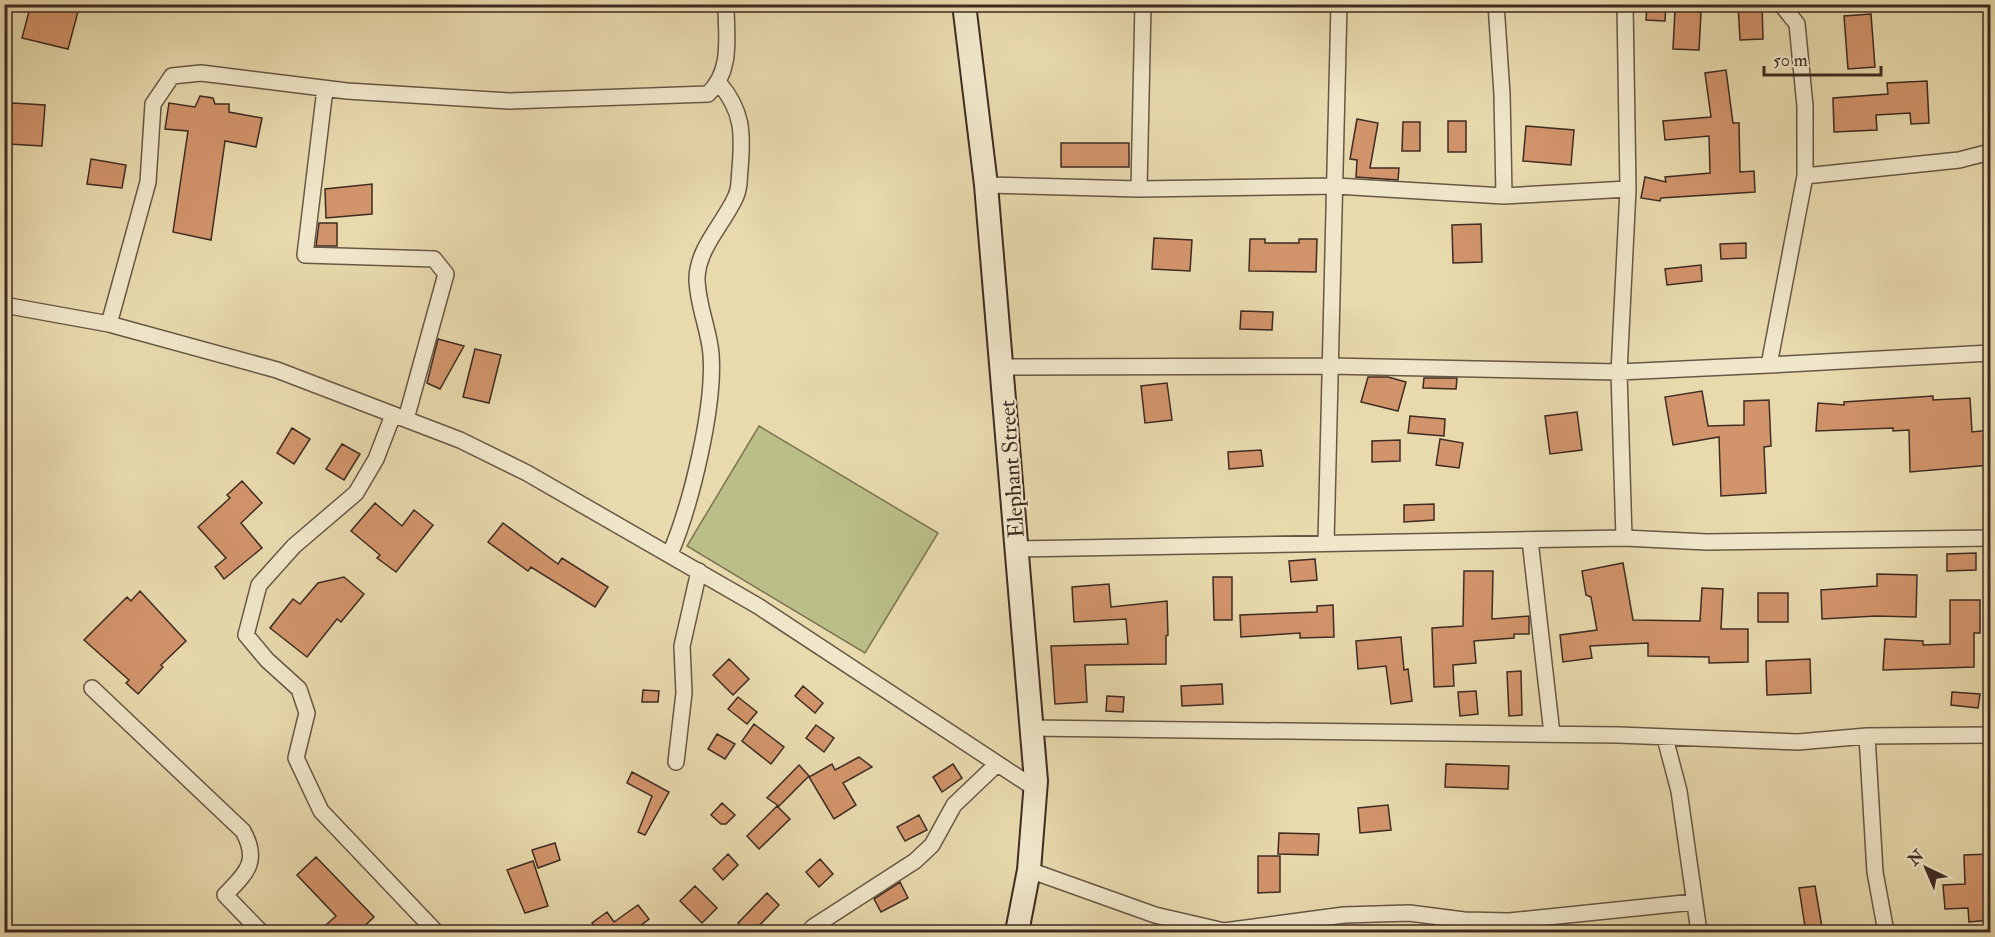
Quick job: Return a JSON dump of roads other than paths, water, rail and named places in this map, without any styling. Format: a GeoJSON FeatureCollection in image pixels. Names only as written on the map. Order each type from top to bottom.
{"type":"FeatureCollection","features":[{"type":"Feature","properties":{"kind":"main road","name":"Elephant Street"},"geometry":{"type":"LineString","coordinates":[[964,4],[986,185],[1036,789],[1029,870],[1017,933]]}},
{"type":"Feature","properties":{"kind":"street"},"geometry":{"type":"LineString","coordinates":[[109,324],[148,182],[153,104],[172,76],[201,73],[325,88],[509,101],[708,94],[719,83],[726,68],[726,4]]}},
{"type":"Feature","properties":{"kind":"street"},"geometry":{"type":"LineString","coordinates":[[1139,189],[1143,4]]}},
{"type":"Feature","properties":{"kind":"street"},"geometry":{"type":"LineString","coordinates":[[1326,543],[1339,4]]}},
{"type":"Feature","properties":{"kind":"street"},"geometry":{"type":"LineString","coordinates":[[1496,4],[1502,93],[1504,196]]}},
{"type":"Feature","properties":{"kind":"street"},"geometry":{"type":"LineString","coordinates":[[1624,538],[1618,372],[1628,189],[1625,4]]}},
{"type":"Feature","properties":{"kind":"street"},"geometry":{"type":"LineString","coordinates":[[1769,365],[1806,176],[1805,106],[1797,24],[1791,6]]}},
{"type":"Feature","properties":{"kind":"street"},"geometry":{"type":"LineString","coordinates":[[670,554],[683,522],[712,384],[711,352],[702,317],[697,276],[710,238],[737,194],[742,144],[739,115],[732,99],[719,83]]}},
{"type":"Feature","properties":{"kind":"street"},"geometry":{"type":"LineString","coordinates":[[325,88],[305,255],[434,259],[446,274],[400,417],[356,493],[294,546],[259,585],[246,635],[267,660],[299,689],[307,713],[296,758],[321,811],[436,933]]}},
{"type":"Feature","properties":{"kind":"street"},"geometry":{"type":"LineString","coordinates":[[1806,176],[1959,160],[1990,152]]}},
{"type":"Feature","properties":{"kind":"street"},"geometry":{"type":"LineString","coordinates":[[986,185],[1139,189],[1336,186],[1504,196],[1628,189]]}},
{"type":"Feature","properties":{"kind":"street"},"geometry":{"type":"LineString","coordinates":[[4,305],[109,324],[277,370],[460,440],[527,473],[758,606],[1036,789]]}},
{"type":"Feature","properties":{"kind":"street"},"geometry":{"type":"LineString","coordinates":[[1002,367],[1329,366],[1618,372],[1990,353]]}},
{"type":"Feature","properties":{"kind":"street"},"geometry":{"type":"LineString","coordinates":[[1017,549],[1624,538],[1707,542],[1990,538]]}},
{"type":"Feature","properties":{"kind":"street"},"geometry":{"type":"LineString","coordinates":[[1530,540],[1552,734]]}},
{"type":"Feature","properties":{"kind":"street"},"geometry":{"type":"LineString","coordinates":[[676,762],[684,693],[682,646],[699,572]]}},
{"type":"Feature","properties":{"kind":"street"},"geometry":{"type":"LineString","coordinates":[[92,688],[243,831],[252,847],[248,871],[225,896],[261,933]]}},
{"type":"Feature","properties":{"kind":"street"},"geometry":{"type":"LineString","coordinates":[[1030,728],[1552,734],[1798,742],[1867,736],[1990,735]]}},
{"type":"Feature","properties":{"kind":"street"},"geometry":{"type":"LineString","coordinates":[[1867,736],[1873,852],[1886,933]]}},
{"type":"Feature","properties":{"kind":"street"},"geometry":{"type":"LineString","coordinates":[[1665,738],[1679,791],[1699,933]]}},
{"type":"Feature","properties":{"kind":"street"},"geometry":{"type":"LineString","coordinates":[[809,933],[813,927],[915,861],[932,845],[954,805],[997,764]]}},
{"type":"Feature","properties":{"kind":"street"},"geometry":{"type":"LineString","coordinates":[[1029,870],[1155,915],[1224,932],[1344,915],[1409,913],[1465,926],[1694,902]]}}]}
